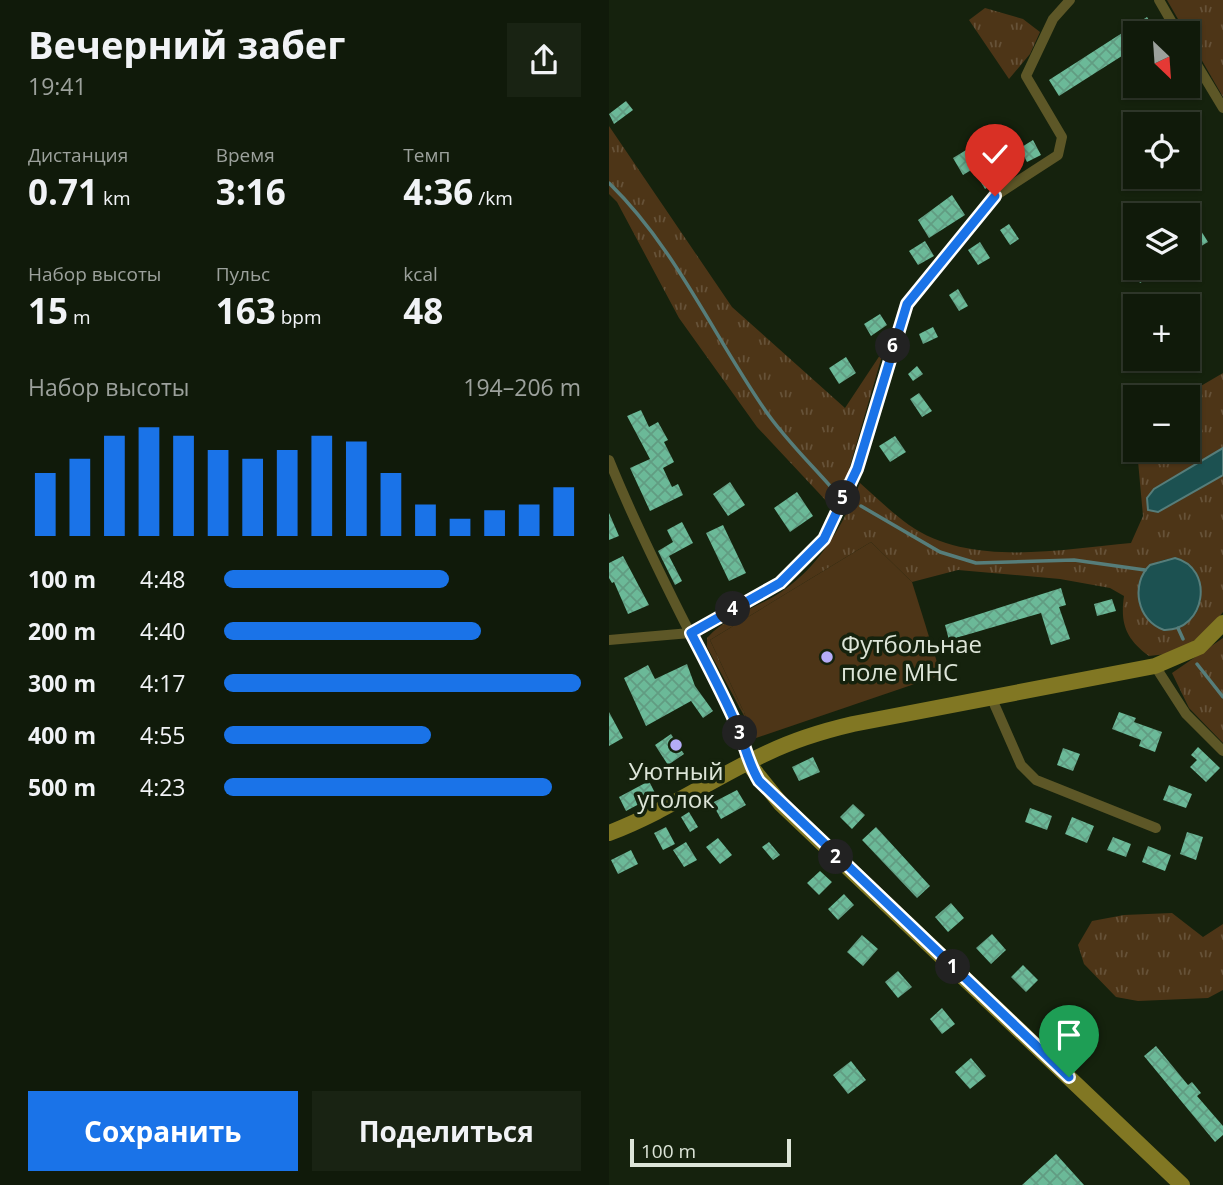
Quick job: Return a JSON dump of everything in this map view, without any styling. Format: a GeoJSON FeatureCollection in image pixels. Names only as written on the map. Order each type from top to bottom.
{"type":"FeatureCollection","features":[{"type":"Feature","properties":{"kind":"street"},"geometry":{"type":"LineString","coordinates":[[609,639],[691,633],[780,583],[824,539],[857,469],[907,304],[995,196],[1058,155],[1062,137],[1026,76],[1044,43],[1053,19],[1070,0]]}},
{"type":"Feature","properties":{"kind":"street"},"geometry":{"type":"LineString","coordinates":[[1159,0],[1171,21]]}},
{"type":"Feature","properties":{"kind":"street"},"geometry":{"type":"LineString","coordinates":[[1201,72],[1223,108]]}},
{"type":"Feature","properties":{"kind":"street"},"geometry":{"type":"LineString","coordinates":[[609,460],[636,527],[722,691],[743,741],[748,763],[781,804],[1182,1185]]}},
{"type":"Feature","properties":{"kind":"street"},"geometry":{"type":"LineString","coordinates":[[609,833],[659,811],[787,744],[830,730],[1155,666],[1199,647],[1223,622]]}},
{"type":"Feature","properties":{"kind":"street"},"geometry":{"type":"LineString","coordinates":[[1155,666],[1186,714],[1223,751]]}},
{"type":"Feature","properties":{"kind":"street"},"geometry":{"type":"LineString","coordinates":[[992,699],[1021,765],[1036,780],[1156,828]]}},
{"type":"Feature","properties":{"kind":"green space"},"geometry":{"type":"Polygon","coordinates":[[[1167,0],[1223,0],[1223,97],[1201,59],[1201,21],[1179,21],[1167,0]]]}},
{"type":"Feature","properties":{"kind":"green space"},"geometry":{"type":"Polygon","coordinates":[[[985,8],[1023,19],[1040,32],[1030,54],[1009,79],[969,20],[985,8]]]}},
{"type":"Feature","properties":{"kind":"green space"},"geometry":{"type":"Polygon","coordinates":[[[609,126],[732,307],[845,408],[884,349],[848,473],[830,505],[757,427],[679,318],[617,202],[609,194],[609,126]]]}},
{"type":"Feature","properties":{"kind":"green space"},"geometry":{"type":"Polygon","coordinates":[[[1223,373],[1223,448],[1200,462],[1200,386],[1223,373]]]}},
{"type":"Feature","properties":{"kind":"green space"},"geometry":{"type":"Polygon","coordinates":[[[1138,462],[1199,462],[1154,489],[1148,510],[1158,512],[1223,475],[1223,612],[1207,632],[1175,653],[1149,656],[1135,643],[1124,623],[1124,596],[1110,588],[1060,579],[958,570],[912,582],[871,542],[710,640],[756,738],[707,647],[707,638],[715,630],[772,598],[807,570],[829,544],[860,483],[909,525],[933,538],[960,547],[988,551],[1047,551],[1131,543],[1143,516],[1138,462]],[[1175,558],[1160,561],[1149,568],[1142,578],[1138,590],[1139,602],[1143,613],[1152,623],[1164,630],[1189,620],[1196,614],[1199,606],[1197,588],[1188,564],[1175,558]]]}},
{"type":"Feature","properties":{"kind":"green space","name":"Футбольнае поле МНС"},"geometry":{"type":"Polygon","coordinates":[[[871,542],[912,582],[941,675],[756,738],[710,640],[871,542]]]}},
{"type":"Feature","properties":{"kind":"green space"},"geometry":{"type":"Polygon","coordinates":[[[1223,638],[1223,743],[1189,708],[1172,673],[1223,638]]]}},
{"type":"Feature","properties":{"kind":"green space"},"geometry":{"type":"Polygon","coordinates":[[[1172,913],[1203,937],[1223,924],[1223,990],[1208,998],[1138,1001],[1116,997],[1084,964],[1078,945],[1092,921],[1124,915],[1172,913]]]}},
{"type":"Feature","properties":{"kind":"water"},"geometry":{"type":"Polygon","coordinates":[[[1223,448],[1223,475],[1158,512],[1148,510],[1147,498],[1154,489],[1223,448]]]}},
{"type":"Feature","properties":{"kind":"water"},"geometry":{"type":"Polygon","coordinates":[[[1175,558],[1188,564],[1196,574],[1200,585],[1200,598],[1189,621],[1178,628],[1164,630],[1148,619],[1142,610],[1139,601],[1140,582],[1150,565],[1175,558]]]}},
{"type":"Feature","properties":{"kind":"building"},"geometry":{"type":"Polygon","coordinates":[[[1123,32],[1123,55],[1059,96],[1049,80],[1123,32]]]}},
{"type":"Feature","properties":{"kind":"building"},"geometry":{"type":"Polygon","coordinates":[[[626,101],[633,110],[614,124],[609,114],[626,101]]]}},
{"type":"Feature","properties":{"kind":"building"},"geometry":{"type":"Polygon","coordinates":[[[1033,140],[1041,155],[1027,162],[1020,148],[1033,140]]]}},
{"type":"Feature","properties":{"kind":"building"},"geometry":{"type":"Polygon","coordinates":[[[971,147],[986,173],[994,169],[1000,179],[985,189],[973,169],[963,175],[953,158],[971,147]]]}},
{"type":"Feature","properties":{"kind":"building"},"geometry":{"type":"Polygon","coordinates":[[[952,195],[965,215],[929,238],[918,220],[952,195]]]}},
{"type":"Feature","properties":{"kind":"building"},"geometry":{"type":"Polygon","coordinates":[[[1009,224],[1019,239],[1010,245],[1000,230],[1009,224]]]}},
{"type":"Feature","properties":{"kind":"building"},"geometry":{"type":"Polygon","coordinates":[[[1200,229],[1208,242],[1200,247],[1200,229]]]}},
{"type":"Feature","properties":{"kind":"building"},"geometry":{"type":"Polygon","coordinates":[[[925,241],[934,256],[918,265],[909,251],[925,241]]]}},
{"type":"Feature","properties":{"kind":"building"},"geometry":{"type":"Polygon","coordinates":[[[980,242],[990,258],[978,265],[968,250],[980,242]]]}},
{"type":"Feature","properties":{"kind":"building"},"geometry":{"type":"Polygon","coordinates":[[[958,289],[968,306],[959,311],[949,295],[958,289]]]}},
{"type":"Feature","properties":{"kind":"building"},"geometry":{"type":"Polygon","coordinates":[[[880,314],[887,325],[871,336],[864,324],[880,314]]]}},
{"type":"Feature","properties":{"kind":"building"},"geometry":{"type":"Polygon","coordinates":[[[933,327],[938,337],[923,344],[919,334],[933,327]]]}},
{"type":"Feature","properties":{"kind":"building"},"geometry":{"type":"Polygon","coordinates":[[[846,357],[856,373],[839,384],[829,368],[846,357]]]}},
{"type":"Feature","properties":{"kind":"building"},"geometry":{"type":"Polygon","coordinates":[[[917,366],[923,374],[913,381],[908,374],[917,366]]]}},
{"type":"Feature","properties":{"kind":"building"},"geometry":{"type":"Polygon","coordinates":[[[919,393],[932,411],[922,417],[910,399],[919,393]]]}},
{"type":"Feature","properties":{"kind":"building"},"geometry":{"type":"Polygon","coordinates":[[[641,410],[649,427],[658,422],[668,440],[664,442],[674,462],[663,468],[672,487],[678,484],[683,495],[650,511],[630,468],[650,459],[627,416],[641,410]]]}},
{"type":"Feature","properties":{"kind":"building"},"geometry":{"type":"Polygon","coordinates":[[[895,436],[906,452],[890,462],[879,446],[895,436]]]}},
{"type":"Feature","properties":{"kind":"building"},"geometry":{"type":"Polygon","coordinates":[[[730,482],[745,505],[728,516],[713,494],[730,482]]]}},
{"type":"Feature","properties":{"kind":"building"},"geometry":{"type":"Polygon","coordinates":[[[797,492],[813,516],[790,532],[774,508],[797,492]]]}},
{"type":"Feature","properties":{"kind":"building"},"geometry":{"type":"Polygon","coordinates":[[[609,513],[619,536],[609,540],[609,513]]]}},
{"type":"Feature","properties":{"kind":"building"},"geometry":{"type":"Polygon","coordinates":[[[682,522],[693,543],[669,556],[682,581],[675,585],[658,551],[673,542],[667,530],[682,522]]]}},
{"type":"Feature","properties":{"kind":"building"},"geometry":{"type":"Polygon","coordinates":[[[723,525],[746,573],[729,581],[706,533],[723,525]]]}},
{"type":"Feature","properties":{"kind":"building"},"geometry":{"type":"Polygon","coordinates":[[[623,556],[649,605],[628,614],[614,582],[609,578],[609,563],[623,556]]]}},
{"type":"Feature","properties":{"kind":"building"},"geometry":{"type":"Polygon","coordinates":[[[1061,588],[1066,605],[1059,607],[1070,639],[1051,645],[1041,613],[949,640],[945,625],[1061,588]]]}},
{"type":"Feature","properties":{"kind":"building"},"geometry":{"type":"Polygon","coordinates":[[[1112,599],[1116,611],[1097,616],[1094,604],[1112,599]]]}},
{"type":"Feature","properties":{"kind":"building"},"geometry":{"type":"Polygon","coordinates":[[[687,664],[695,686],[713,711],[703,718],[691,701],[646,726],[624,678],[648,665],[655,679],[687,664]]]}},
{"type":"Feature","properties":{"kind":"building"},"geometry":{"type":"Polygon","coordinates":[[[609,712],[623,738],[609,746],[609,712]]]}},
{"type":"Feature","properties":{"kind":"building"},"geometry":{"type":"Polygon","coordinates":[[[1119,712],[1136,718],[1134,722],[1162,732],[1155,752],[1139,746],[1141,740],[1112,729],[1119,712]]]}},
{"type":"Feature","properties":{"kind":"building"},"geometry":{"type":"Polygon","coordinates":[[[671,734],[684,754],[668,765],[655,745],[671,734]]]}},
{"type":"Feature","properties":{"kind":"building"},"geometry":{"type":"Polygon","coordinates":[[[1198,747],[1220,768],[1206,782],[1190,767],[1197,760],[1191,755],[1198,747]]]}},
{"type":"Feature","properties":{"kind":"building"},"geometry":{"type":"Polygon","coordinates":[[[1063,748],[1080,754],[1073,771],[1057,765],[1063,748]]]}},
{"type":"Feature","properties":{"kind":"building"},"geometry":{"type":"Polygon","coordinates":[[[813,757],[820,772],[799,781],[792,767],[813,757]]]}},
{"type":"Feature","properties":{"kind":"building"},"geometry":{"type":"Polygon","coordinates":[[[649,781],[656,795],[626,811],[619,797],[649,781]]]}},
{"type":"Feature","properties":{"kind":"building"},"geometry":{"type":"Polygon","coordinates":[[[1169,785],[1192,794],[1186,808],[1163,800],[1169,785]]]}},
{"type":"Feature","properties":{"kind":"building"},"geometry":{"type":"Polygon","coordinates":[[[737,790],[746,805],[721,819],[712,803],[737,790]]]}},
{"type":"Feature","properties":{"kind":"building"},"geometry":{"type":"Polygon","coordinates":[[[853,804],[865,815],[852,829],[840,817],[853,804]]]}},
{"type":"Feature","properties":{"kind":"building"},"geometry":{"type":"Polygon","coordinates":[[[1030,808],[1052,816],[1047,830],[1025,822],[1030,808]]]}},
{"type":"Feature","properties":{"kind":"building"},"geometry":{"type":"Polygon","coordinates":[[[689,812],[698,827],[690,832],[681,817],[689,812]]]}},
{"type":"Feature","properties":{"kind":"building"},"geometry":{"type":"Polygon","coordinates":[[[1072,817],[1094,826],[1087,843],[1065,834],[1072,817]]]}},
{"type":"Feature","properties":{"kind":"building"},"geometry":{"type":"Polygon","coordinates":[[[666,827],[675,844],[663,850],[654,833],[666,827]]]}},
{"type":"Feature","properties":{"kind":"building"},"geometry":{"type":"Polygon","coordinates":[[[876,827],[930,886],[917,898],[862,840],[876,827]]]}},
{"type":"Feature","properties":{"kind":"building"},"geometry":{"type":"Polygon","coordinates":[[[1187,832],[1203,837],[1196,860],[1180,854],[1187,832]]]}},
{"type":"Feature","properties":{"kind":"building"},"geometry":{"type":"Polygon","coordinates":[[[1113,837],[1131,844],[1126,857],[1107,850],[1113,837]]]}},
{"type":"Feature","properties":{"kind":"building"},"geometry":{"type":"Polygon","coordinates":[[[718,838],[732,855],[720,864],[706,847],[718,838]]]}},
{"type":"Feature","properties":{"kind":"building"},"geometry":{"type":"Polygon","coordinates":[[[686,842],[697,860],[684,867],[673,850],[686,842]]]}},
{"type":"Feature","properties":{"kind":"building"},"geometry":{"type":"Polygon","coordinates":[[[769,842],[780,855],[773,860],[762,847],[769,842]]]}},
{"type":"Feature","properties":{"kind":"building"},"geometry":{"type":"Polygon","coordinates":[[[1148,846],[1171,855],[1165,871],[1142,862],[1148,846]]]}},
{"type":"Feature","properties":{"kind":"building"},"geometry":{"type":"Polygon","coordinates":[[[631,850],[638,864],[618,874],[611,860],[631,850]]]}},
{"type":"Feature","properties":{"kind":"building"},"geometry":{"type":"Polygon","coordinates":[[[820,871],[832,882],[819,895],[807,883],[820,871]]]}},
{"type":"Feature","properties":{"kind":"building"},"geometry":{"type":"Polygon","coordinates":[[[844,894],[854,905],[838,920],[828,909],[844,894]]]}},
{"type":"Feature","properties":{"kind":"building"},"geometry":{"type":"Polygon","coordinates":[[[951,903],[964,918],[948,932],[935,917],[951,903]]]}},
{"type":"Feature","properties":{"kind":"building"},"geometry":{"type":"Polygon","coordinates":[[[992,934],[1006,950],[991,964],[976,948],[992,934]]]}},
{"type":"Feature","properties":{"kind":"building"},"geometry":{"type":"Polygon","coordinates":[[[862,935],[878,949],[863,966],[847,952],[862,935]]]}},
{"type":"Feature","properties":{"kind":"building"},"geometry":{"type":"Polygon","coordinates":[[[1023,965],[1038,980],[1026,992],[1011,977],[1023,965]]]}},
{"type":"Feature","properties":{"kind":"building"},"geometry":{"type":"Polygon","coordinates":[[[898,971],[912,987],[898,998],[885,982],[898,971]]]}},
{"type":"Feature","properties":{"kind":"building"},"geometry":{"type":"Polygon","coordinates":[[[942,1008],[955,1024],[942,1034],[930,1019],[942,1008]]]}},
{"type":"Feature","properties":{"kind":"building"},"geometry":{"type":"Polygon","coordinates":[[[1071,1009],[1082,1021],[1067,1034],[1056,1022],[1071,1009]]]}},
{"type":"Feature","properties":{"kind":"building"},"geometry":{"type":"Polygon","coordinates":[[[1156,1046],[1188,1085],[1192,1082],[1201,1093],[1197,1096],[1223,1126],[1223,1135],[1215,1142],[1144,1056],[1156,1046]]]}},
{"type":"Feature","properties":{"kind":"building"},"geometry":{"type":"Polygon","coordinates":[[[971,1058],[986,1076],[970,1089],[955,1072],[971,1058]]]}},
{"type":"Feature","properties":{"kind":"building"},"geometry":{"type":"Polygon","coordinates":[[[851,1061],[866,1080],[848,1094],[833,1075],[851,1061]]]}},
{"type":"Feature","properties":{"kind":"building"},"geometry":{"type":"Polygon","coordinates":[[[1056,1154],[1084,1185],[1022,1185],[1056,1154]]]}},
{"type":"Feature","properties":{"kind":"waterway"},"geometry":{"type":"LineString","coordinates":[[609,183],[633,208],[674,263],[772,420],[831,487]]}},
{"type":"Feature","properties":{"kind":"waterway"},"geometry":{"type":"LineString","coordinates":[[861,506],[940,552],[976,563],[1074,560],[1145,570]]}},
{"type":"Feature","properties":{"kind":"waterway"},"geometry":{"type":"LineString","coordinates":[[1178,628],[1183,639]]}},
{"type":"Feature","properties":{"kind":"waterway"},"geometry":{"type":"LineString","coordinates":[[1197,664],[1223,697]]}},
{"type":"Feature","properties":{"kind":"place","name":"Футбольнае поле МНС"},"geometry":{"type":"Point","coordinates":[827,657]}},
{"type":"Feature","properties":{"kind":"place","name":"Уютный уголок"},"geometry":{"type":"Point","coordinates":[676,745]}},
{"type":"Feature","properties":{"kind":"route"},"geometry":{"type":"LineString","coordinates":[[995,196],[907,304],[857,469],[824,539],[780,583],[691,633],[722,691],[743,741],[748,763],[759,781],[1069,1077]]}}]}
